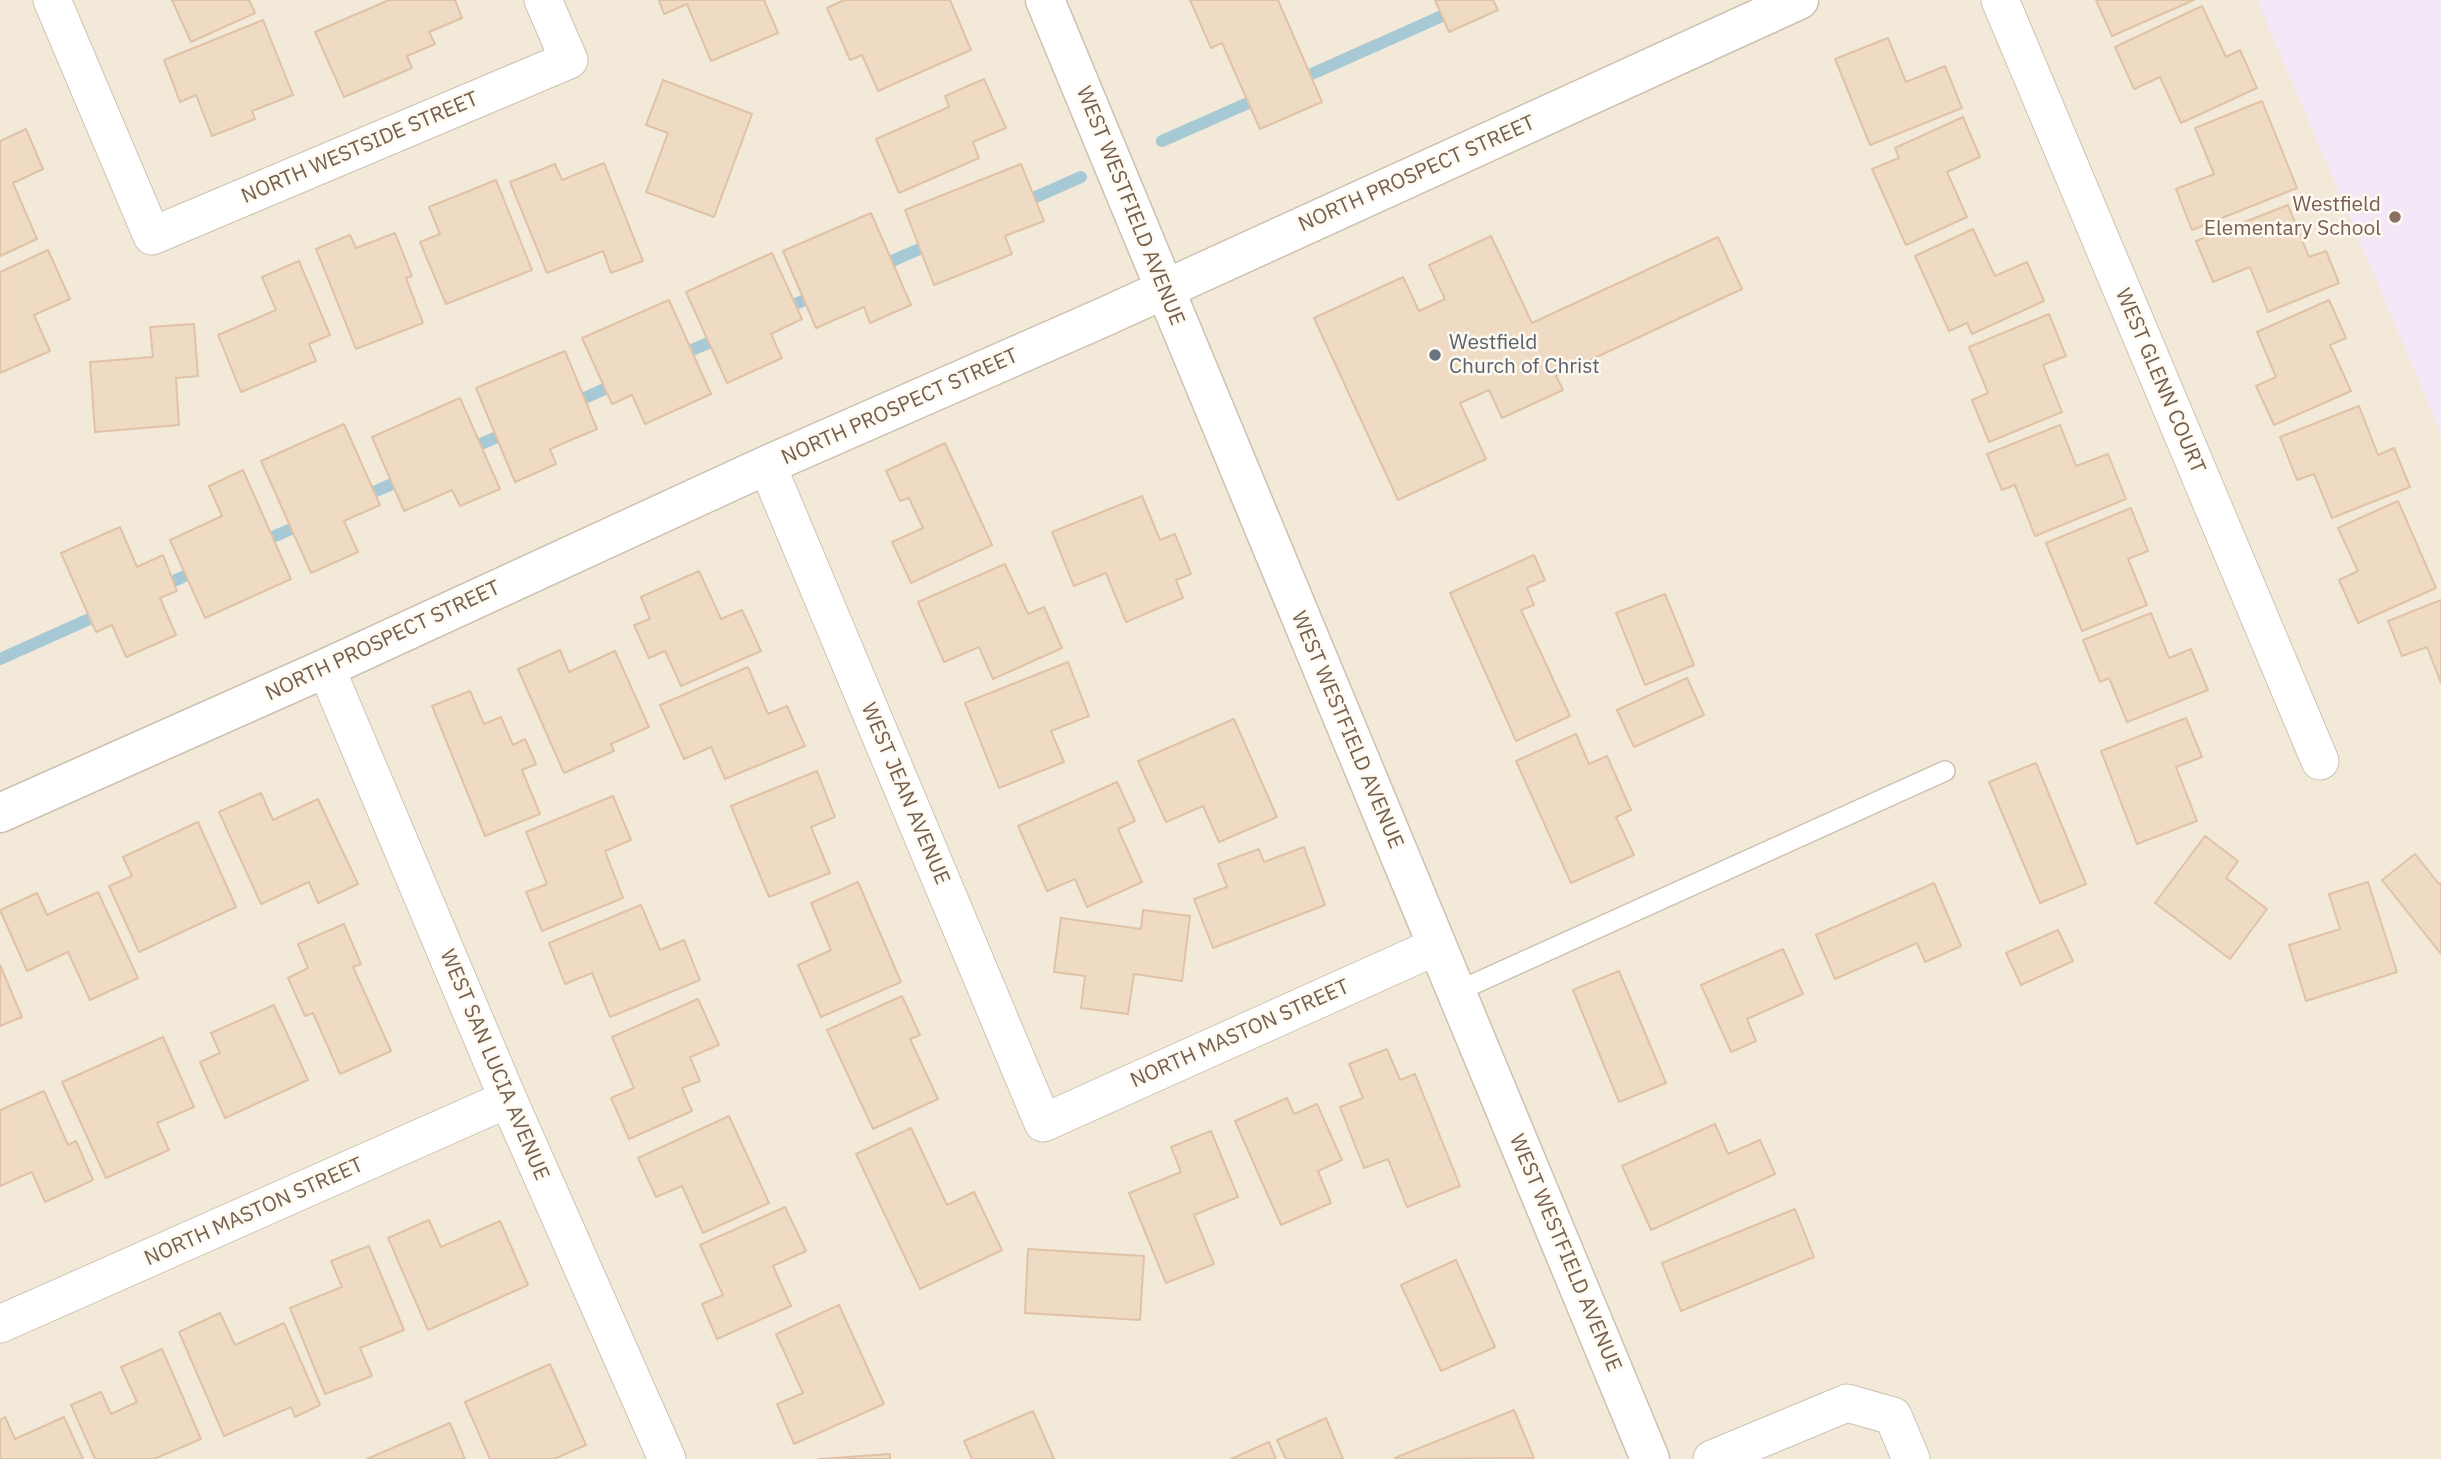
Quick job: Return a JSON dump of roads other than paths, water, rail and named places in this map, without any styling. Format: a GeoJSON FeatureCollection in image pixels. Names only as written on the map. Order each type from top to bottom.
{"type":"FeatureCollection","features":[{"type":"Feature","properties":{"kind":"street","name":"NORTH WESTSIDE STREET"},"geometry":{"type":"LineString","coordinates":[[51,0],[152,236],[569,60],[543,0]]}},
{"type":"Feature","properties":{"kind":"street","name":"WEST WESTFIELD AVENUE"},"geometry":{"type":"LineString","coordinates":[[1045,0],[1650,1459]]}},
{"type":"Feature","properties":{"kind":"street","name":"NORTH PROSPECT STREET"},"geometry":{"type":"LineString","coordinates":[[0,813],[327,668],[767,465],[1165,289],[1799,0]]}},
{"type":"Feature","properties":{"kind":"street","name":"WEST GLENN COURT"},"geometry":{"type":"LineString","coordinates":[[2000,0],[2320,761]]}},
{"type":"Feature","properties":{"kind":"street","name":"WEST JEAN AVENUE"},"geometry":{"type":"LineString","coordinates":[[767,465],[1043,1123]]}},
{"type":"Feature","properties":{"kind":"street","name":"WEST SAN LUCIA AVENUE"},"geometry":{"type":"LineString","coordinates":[[327,668],[508,1099],[667,1459]]}},
{"type":"Feature","properties":{"kind":"street","name":"NORTH MASTON STREET"},"geometry":{"type":"LineString","coordinates":[[1043,1123],[1437,946]]}},
{"type":"Feature","properties":{"kind":"street","name":"NORTH MASTON STREET"},"geometry":{"type":"LineString","coordinates":[[0,1324],[508,1099]]}},
{"type":"Feature","properties":{"kind":"street"},"geometry":{"type":"LineString","coordinates":[[1712,1459],[1846,1403],[1893,1416],[1911,1459]]}},
{"type":"Feature","properties":{"kind":"lane"},"geometry":{"type":"LineString","coordinates":[[1456,992],[1945,771]]}},
{"type":"Feature","properties":{"kind":"waterway"},"geometry":{"type":"LineString","coordinates":[[1296,81],[1478,0]]}},
{"type":"Feature","properties":{"kind":"waterway"},"geometry":{"type":"LineString","coordinates":[[1162,141],[1264,96]]}},
{"type":"Feature","properties":{"kind":"waterway"},"geometry":{"type":"LineString","coordinates":[[1020,204],[1081,177]]}},
{"type":"Feature","properties":{"kind":"waterway"},"geometry":{"type":"LineString","coordinates":[[876,268],[933,243]]}},
{"type":"Feature","properties":{"kind":"waterway"},"geometry":{"type":"LineString","coordinates":[[780,311],[818,294]]}},
{"type":"Feature","properties":{"kind":"waterway"},"geometry":{"type":"LineString","coordinates":[[678,356],[722,337]]}},
{"type":"Feature","properties":{"kind":"waterway"},"geometry":{"type":"LineString","coordinates":[[569,405],[620,382]]}},
{"type":"Feature","properties":{"kind":"waterway"},"geometry":{"type":"LineString","coordinates":[[467,450],[511,431]]}},
{"type":"Feature","properties":{"kind":"waterway"},"geometry":{"type":"LineString","coordinates":[[362,497],[406,478]]}},
{"type":"Feature","properties":{"kind":"waterway"},"geometry":{"type":"LineString","coordinates":[[259,543],[307,522]]}},
{"type":"Feature","properties":{"kind":"waterway"},"geometry":{"type":"LineString","coordinates":[[160,587],[201,569]]}},
{"type":"Feature","properties":{"kind":"waterway"},"geometry":{"type":"LineString","coordinates":[[0,659],[105,612]]}},
{"type":"Feature","properties":{"kind":"place","name":"Westfield Elementary School"},"geometry":{"type":"Point","coordinates":[2395,217]}},
{"type":"Feature","properties":{"kind":"place","name":"Westfield Church of Christ"},"geometry":{"type":"Point","coordinates":[1435,355]}}]}
